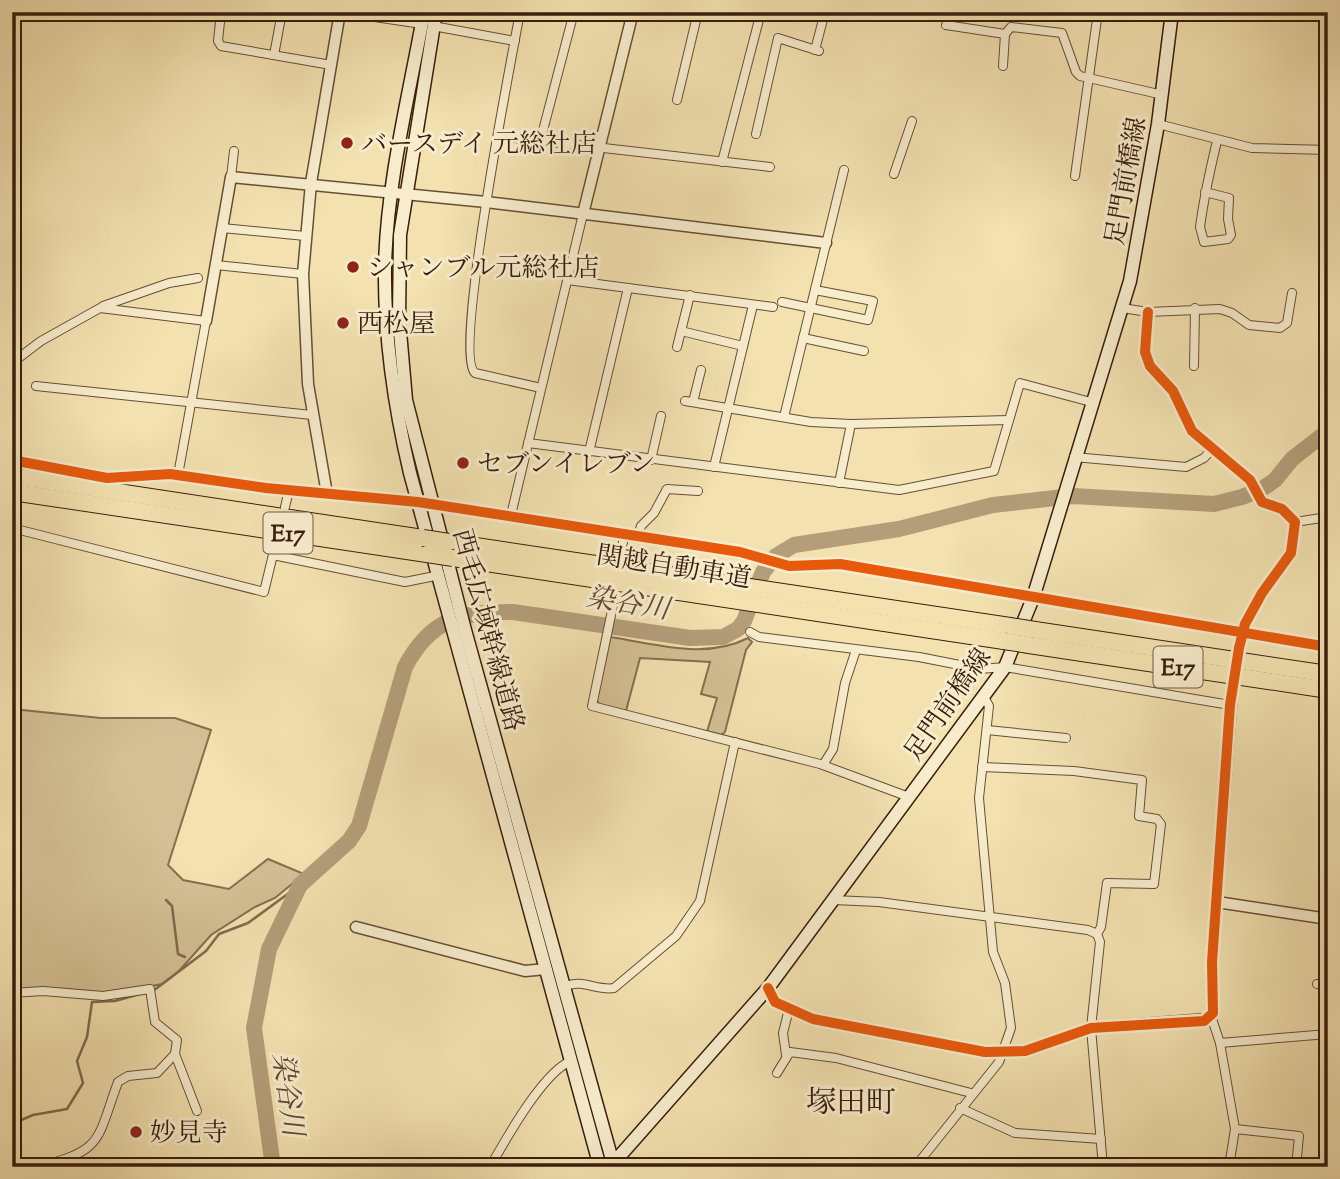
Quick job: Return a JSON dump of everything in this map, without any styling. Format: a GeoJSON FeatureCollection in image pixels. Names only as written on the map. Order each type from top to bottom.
{"type":"FeatureCollection","features":[{"type":"Feature","properties":{"kind":"highway","name":"関越自動車道"},"geometry":{"type":"LineString","coordinates":[[12,476],[151,505]]}},
{"type":"Feature","properties":{"kind":"highway","name":"関越自動車道"},"geometry":{"type":"LineString","coordinates":[[12,492],[151,505],[425,546],[453,558],[739,601],[1007,633]]}},
{"type":"Feature","properties":{"kind":"highway","name":"関越自動車道"},"geometry":{"type":"LineString","coordinates":[[425,546],[449,542],[775,590],[1328,690]]}},
{"type":"Feature","properties":{"kind":"highway","name":"関越自動車道"},"geometry":{"type":"LineString","coordinates":[[1032,637],[1328,674]]}},
{"type":"Feature","properties":{"kind":"main road","name":"西毛広域幹線道路"},"geometry":{"type":"LineString","coordinates":[[436,12],[426,21],[399,193],[385,263],[386,320],[395,401],[418,502],[440,575],[453,606]]}},
{"type":"Feature","properties":{"kind":"main road","name":"足門前橋線"},"geometry":{"type":"LineString","coordinates":[[613,1166],[768,988],[1005,667],[1032,598],[1122,307],[1138,244],[1163,95],[1172,12]]}},
{"type":"Feature","properties":{"kind":"main road","name":"西毛広域幹線道路"},"geometry":{"type":"LineString","coordinates":[[399,193],[398,291],[406,400],[453,606],[566,986],[613,1166]]}},
{"type":"Feature","properties":{"kind":"main road","name":"西毛広域幹線道路"},"geometry":{"type":"LineString","coordinates":[[460,631],[546,969],[600,1167]]}},
{"type":"Feature","properties":{"kind":"street"},"geometry":{"type":"LineString","coordinates":[[221,12],[218,41],[221,46],[331,65]]}},
{"type":"Feature","properties":{"kind":"street"},"geometry":{"type":"LineString","coordinates":[[274,55],[282,12]]}},
{"type":"Feature","properties":{"kind":"street"},"geometry":{"type":"LineString","coordinates":[[327,494],[312,415],[305,355],[303,274],[311,183],[341,12],[426,21],[515,41]]}},
{"type":"Feature","properties":{"kind":"street"},"geometry":{"type":"LineString","coordinates":[[520,12],[475,277],[469,343],[470,368],[475,373],[541,388]]}},
{"type":"Feature","properties":{"kind":"street"},"geometry":{"type":"LineString","coordinates":[[540,142],[574,12]]}},
{"type":"Feature","properties":{"kind":"street"},"geometry":{"type":"LineString","coordinates":[[511,515],[634,12]]}},
{"type":"Feature","properties":{"kind":"street"},"geometry":{"type":"LineString","coordinates":[[677,100],[698,12]]}},
{"type":"Feature","properties":{"kind":"street"},"geometry":{"type":"LineString","coordinates":[[722,162],[761,12]]}},
{"type":"Feature","properties":{"kind":"street"},"geometry":{"type":"LineString","coordinates":[[756,134],[778,38],[817,50],[825,12]]}},
{"type":"Feature","properties":{"kind":"street"},"geometry":{"type":"LineString","coordinates":[[1073,12],[1098,15],[1075,176]]}},
{"type":"Feature","properties":{"kind":"street"},"geometry":{"type":"LineString","coordinates":[[946,25],[1006,34]]}},
{"type":"Feature","properties":{"kind":"street"},"geometry":{"type":"LineString","coordinates":[[1003,66],[1006,34],[1011,27],[1062,33],[1076,72],[1163,95]]}},
{"type":"Feature","properties":{"kind":"street"},"geometry":{"type":"LineString","coordinates":[[894,174],[912,121]]}},
{"type":"Feature","properties":{"kind":"street"},"geometry":{"type":"LineString","coordinates":[[1158,124],[1217,141],[1259,149],[1328,150]]}},
{"type":"Feature","properties":{"kind":"street"},"geometry":{"type":"LineString","coordinates":[[498,136],[770,167]]}},
{"type":"Feature","properties":{"kind":"street"},"geometry":{"type":"LineString","coordinates":[[1205,192],[1229,198],[1228,219],[1231,236],[1228,239],[1202,241],[1200,227],[1205,192],[1217,141]]}},
{"type":"Feature","properties":{"kind":"street"},"geometry":{"type":"LineString","coordinates":[[178,475],[234,151]]}},
{"type":"Feature","properties":{"kind":"street"},"geometry":{"type":"LineString","coordinates":[[784,416],[844,170]]}},
{"type":"Feature","properties":{"kind":"street"},"geometry":{"type":"LineString","coordinates":[[231,177],[486,202],[826,243]]}},
{"type":"Feature","properties":{"kind":"street"},"geometry":{"type":"LineString","coordinates":[[222,228],[305,236]]}},
{"type":"Feature","properties":{"kind":"street"},"geometry":{"type":"LineString","coordinates":[[216,265],[303,274]]}},
{"type":"Feature","properties":{"kind":"street"},"geometry":{"type":"LineString","coordinates":[[12,363],[41,341],[100,308],[169,283],[198,278]]}},
{"type":"Feature","properties":{"kind":"street"},"geometry":{"type":"LineString","coordinates":[[568,281],[773,307]]}},
{"type":"Feature","properties":{"kind":"street"},"geometry":{"type":"LineString","coordinates":[[590,452],[628,288]]}},
{"type":"Feature","properties":{"kind":"street"},"geometry":{"type":"LineString","coordinates":[[782,302],[868,320],[873,301],[814,289]]}},
{"type":"Feature","properties":{"kind":"street"},"geometry":{"type":"LineString","coordinates":[[1122,307],[1148,312],[1195,308],[1225,310],[1249,325],[1280,328],[1287,323],[1292,293]]}},
{"type":"Feature","properties":{"kind":"street"},"geometry":{"type":"LineString","coordinates":[[677,347],[690,295]]}},
{"type":"Feature","properties":{"kind":"street"},"geometry":{"type":"LineString","coordinates":[[714,467],[753,304]]}},
{"type":"Feature","properties":{"kind":"street"},"geometry":{"type":"LineString","coordinates":[[100,308],[206,321]]}},
{"type":"Feature","properties":{"kind":"street"},"geometry":{"type":"LineString","coordinates":[[1194,366],[1195,308]]}},
{"type":"Feature","properties":{"kind":"street"},"geometry":{"type":"LineString","coordinates":[[1148,312],[1145,352],[1150,366],[1173,391],[1192,430],[1250,480],[1259,499],[1282,509],[1295,522]]}},
{"type":"Feature","properties":{"kind":"street"},"geometry":{"type":"LineString","coordinates":[[681,331],[743,346]]}},
{"type":"Feature","properties":{"kind":"street"},"geometry":{"type":"LineString","coordinates":[[803,338],[864,351]]}},
{"type":"Feature","properties":{"kind":"street"},"geometry":{"type":"LineString","coordinates":[[701,370],[689,402],[851,425],[1009,420]]}},
{"type":"Feature","properties":{"kind":"street"},"geometry":{"type":"LineString","coordinates":[[528,443],[899,490],[994,471],[1020,383],[1091,402]]}},
{"type":"Feature","properties":{"kind":"street"},"geometry":{"type":"LineString","coordinates":[[36,386],[312,415]]}},
{"type":"Feature","properties":{"kind":"street"},"geometry":{"type":"LineString","coordinates":[[651,460],[661,416]]}},
{"type":"Feature","properties":{"kind":"street"},"geometry":{"type":"LineString","coordinates":[[839,483],[851,425]]}},
{"type":"Feature","properties":{"kind":"street"},"geometry":{"type":"LineString","coordinates":[[1074,457],[1186,467],[1204,458],[1213,448]]}},
{"type":"Feature","properties":{"kind":"street"},"geometry":{"type":"LineString","coordinates":[[12,460],[107,478],[178,475],[511,515],[760,557],[784,565],[839,564],[1328,647]]}},
{"type":"Feature","properties":{"kind":"street"},"geometry":{"type":"LineString","coordinates":[[638,536],[641,526],[654,513],[667,489],[698,491]]}},
{"type":"Feature","properties":{"kind":"street"},"geometry":{"type":"LineString","coordinates":[[285,507],[289,490]]}},
{"type":"Feature","properties":{"kind":"street"},"geometry":{"type":"LineString","coordinates":[[1295,522],[1328,517]]}},
{"type":"Feature","properties":{"kind":"street"},"geometry":{"type":"LineString","coordinates":[[1239,648],[1242,632],[1262,593],[1291,553],[1295,522]]}},
{"type":"Feature","properties":{"kind":"street"},"geometry":{"type":"LineString","coordinates":[[12,528],[264,592],[276,542]]}},
{"type":"Feature","properties":{"kind":"street"},"geometry":{"type":"LineString","coordinates":[[622,547],[625,533]]}},
{"type":"Feature","properties":{"kind":"street"},"geometry":{"type":"LineString","coordinates":[[274,555],[405,582],[440,575]]}},
{"type":"Feature","properties":{"kind":"street"},"geometry":{"type":"LineString","coordinates":[[614,601],[592,706],[823,765],[909,797]]}},
{"type":"Feature","properties":{"kind":"street"},"geometry":{"type":"LineString","coordinates":[[750,632],[759,638],[919,657],[980,669],[1005,667],[1230,705]]}},
{"type":"Feature","properties":{"kind":"street"},"geometry":{"type":"LineString","coordinates":[[823,765],[833,749],[845,683],[856,650]]}},
{"type":"Feature","properties":{"kind":"street"},"geometry":{"type":"LineString","coordinates":[[1229,1167],[1235,1129],[1220,1043],[1211,1016],[1232,691]]}},
{"type":"Feature","properties":{"kind":"street"},"geometry":{"type":"LineString","coordinates":[[915,1167],[971,1093],[999,1062],[1012,1017],[1005,983],[993,952],[989,917],[979,797],[989,706],[984,697]]}},
{"type":"Feature","properties":{"kind":"street"},"geometry":{"type":"LineString","coordinates":[[987,730],[1066,738]]}},
{"type":"Feature","properties":{"kind":"street"},"geometry":{"type":"LineString","coordinates":[[566,986],[577,982],[605,989],[614,988],[684,928],[703,892],[736,742]]}},
{"type":"Feature","properties":{"kind":"street"},"geometry":{"type":"LineString","coordinates":[[982,767],[1074,771],[1142,780],[1139,816],[1157,819],[1161,824],[1154,884],[1107,883],[1101,927],[1097,934]]}},
{"type":"Feature","properties":{"kind":"street"},"geometry":{"type":"LineString","coordinates":[[833,900],[879,902],[1088,930],[1097,934],[1100,942],[1091,1028],[1103,1167]]}},
{"type":"Feature","properties":{"kind":"street"},"geometry":{"type":"LineString","coordinates":[[1217,902],[1328,919]]}},
{"type":"Feature","properties":{"kind":"street"},"geometry":{"type":"LineString","coordinates":[[356,927],[526,971],[546,969]]}},
{"type":"Feature","properties":{"kind":"street"},"geometry":{"type":"LineString","coordinates":[[1317,984],[1328,984]]}},
{"type":"Feature","properties":{"kind":"street"},"geometry":{"type":"LineString","coordinates":[[768,988],[775,1002],[832,1023],[974,1051],[1025,1051],[1091,1028],[1204,1021],[1211,1016]]}},
{"type":"Feature","properties":{"kind":"street"},"geometry":{"type":"LineString","coordinates":[[12,993],[43,991],[103,996],[150,989],[155,1022],[177,1040],[175,1054],[197,1111]]}},
{"type":"Feature","properties":{"kind":"street"},"geometry":{"type":"LineString","coordinates":[[786,1055],[783,1033],[789,1009]]}},
{"type":"Feature","properties":{"kind":"street"},"geometry":{"type":"LineString","coordinates":[[1220,1043],[1328,1034]]}},
{"type":"Feature","properties":{"kind":"street"},"geometry":{"type":"LineString","coordinates":[[777,1073],[790,1052],[836,1058],[971,1093]]}},
{"type":"Feature","properties":{"kind":"street"},"geometry":{"type":"LineString","coordinates":[[37,1167],[64,1160],[89,1148],[106,1123],[118,1082],[128,1076],[158,1073],[175,1054]]}},
{"type":"Feature","properties":{"kind":"street"},"geometry":{"type":"LineString","coordinates":[[490,1167],[546,1082],[560,1065],[571,1060]]}},
{"type":"Feature","properties":{"kind":"street"},"geometry":{"type":"LineString","coordinates":[[960,1108],[1015,1133],[1101,1139]]}},
{"type":"Feature","properties":{"kind":"street"},"geometry":{"type":"LineString","coordinates":[[1235,1129],[1299,1136],[1296,1167]]}},
{"type":"Feature","properties":{"kind":"street"},"geometry":{"type":"LineString","coordinates":[[1152,1167],[1171,1167]]}},
{"type":"Feature","properties":{"kind":"shaded area"},"geometry":{"type":"Polygon","coordinates":[[[610,637],[698,649],[732,645],[748,638],[752,642],[746,650],[725,732],[721,735],[707,732],[717,698],[701,694],[710,662],[640,658],[626,711],[599,704],[596,699],[610,637]]]}},
{"type":"Feature","properties":{"kind":"shaded area"},"geometry":{"type":"Polygon","coordinates":[[[12,709],[101,718],[175,718],[211,730],[168,865],[183,880],[229,889],[268,859],[304,874],[275,898],[255,907],[211,935],[179,971],[162,984],[115,993],[12,991],[12,709]]]}},
{"type":"Feature","properties":{"kind":"waterway","name":"染谷川"},"geometry":{"type":"LineString","coordinates":[[273,1167],[254,1028],[269,949],[300,885],[349,841],[359,826],[405,667],[415,651],[437,628],[463,616],[513,612],[690,638],[723,637],[738,629],[744,621],[763,572],[776,556],[794,545],[899,529],[993,505],[1073,496],[1214,504],[1262,489],[1275,480],[1292,459],[1328,431]]}},
{"type":"Feature","properties":{"kind":"waterway"},"geometry":{"type":"LineString","coordinates":[[153,991],[206,951],[219,934],[248,923],[300,885]]}},
{"type":"Feature","properties":{"kind":"waterway"},"geometry":{"type":"LineString","coordinates":[[166,900],[172,906],[178,954],[185,957]]}},
{"type":"Feature","properties":{"kind":"waterway"},"geometry":{"type":"LineString","coordinates":[[12,1124],[33,1115],[67,1109],[83,1083],[77,1061],[87,1037],[92,1002],[115,1001],[140,994]]}},
{"type":"Feature","properties":{"kind":"cycle path"},"geometry":{"type":"LineString","coordinates":[[768,988],[775,1002],[813,1019],[985,1052],[1025,1051],[1091,1028],[1204,1021],[1213,1013],[1212,962],[1230,705],[1239,648],[1245,624],[1262,593],[1291,553],[1295,522],[1282,509],[1262,502],[1250,480],[1192,431],[1173,391],[1150,366],[1145,352],[1148,312]]}},
{"type":"Feature","properties":{"kind":"cycle path"},"geometry":{"type":"LineString","coordinates":[[12,460],[107,478],[170,474],[266,488],[418,502],[740,552],[789,566],[840,564],[1328,647]]}},
{"type":"Feature","properties":{"kind":"place","name":"バースデイ 元総社店"},"geometry":{"type":"Point","coordinates":[347,143]}},
{"type":"Feature","properties":{"kind":"place","name":"シャンブル元総社店"},"geometry":{"type":"Point","coordinates":[353,267]}},
{"type":"Feature","properties":{"kind":"place","name":"西松屋"},"geometry":{"type":"Point","coordinates":[343,323]}},
{"type":"Feature","properties":{"kind":"place","name":"セブンイレブン"},"geometry":{"type":"Point","coordinates":[463,463]}},
{"type":"Feature","properties":{"kind":"place","name":"妙見寺"},"geometry":{"type":"Point","coordinates":[136,1132]}},
{"type":"Feature","properties":{"kind":"district","name":"塚田町"},"geometry":{"type":"Point","coordinates":[851,1102]}}]}
